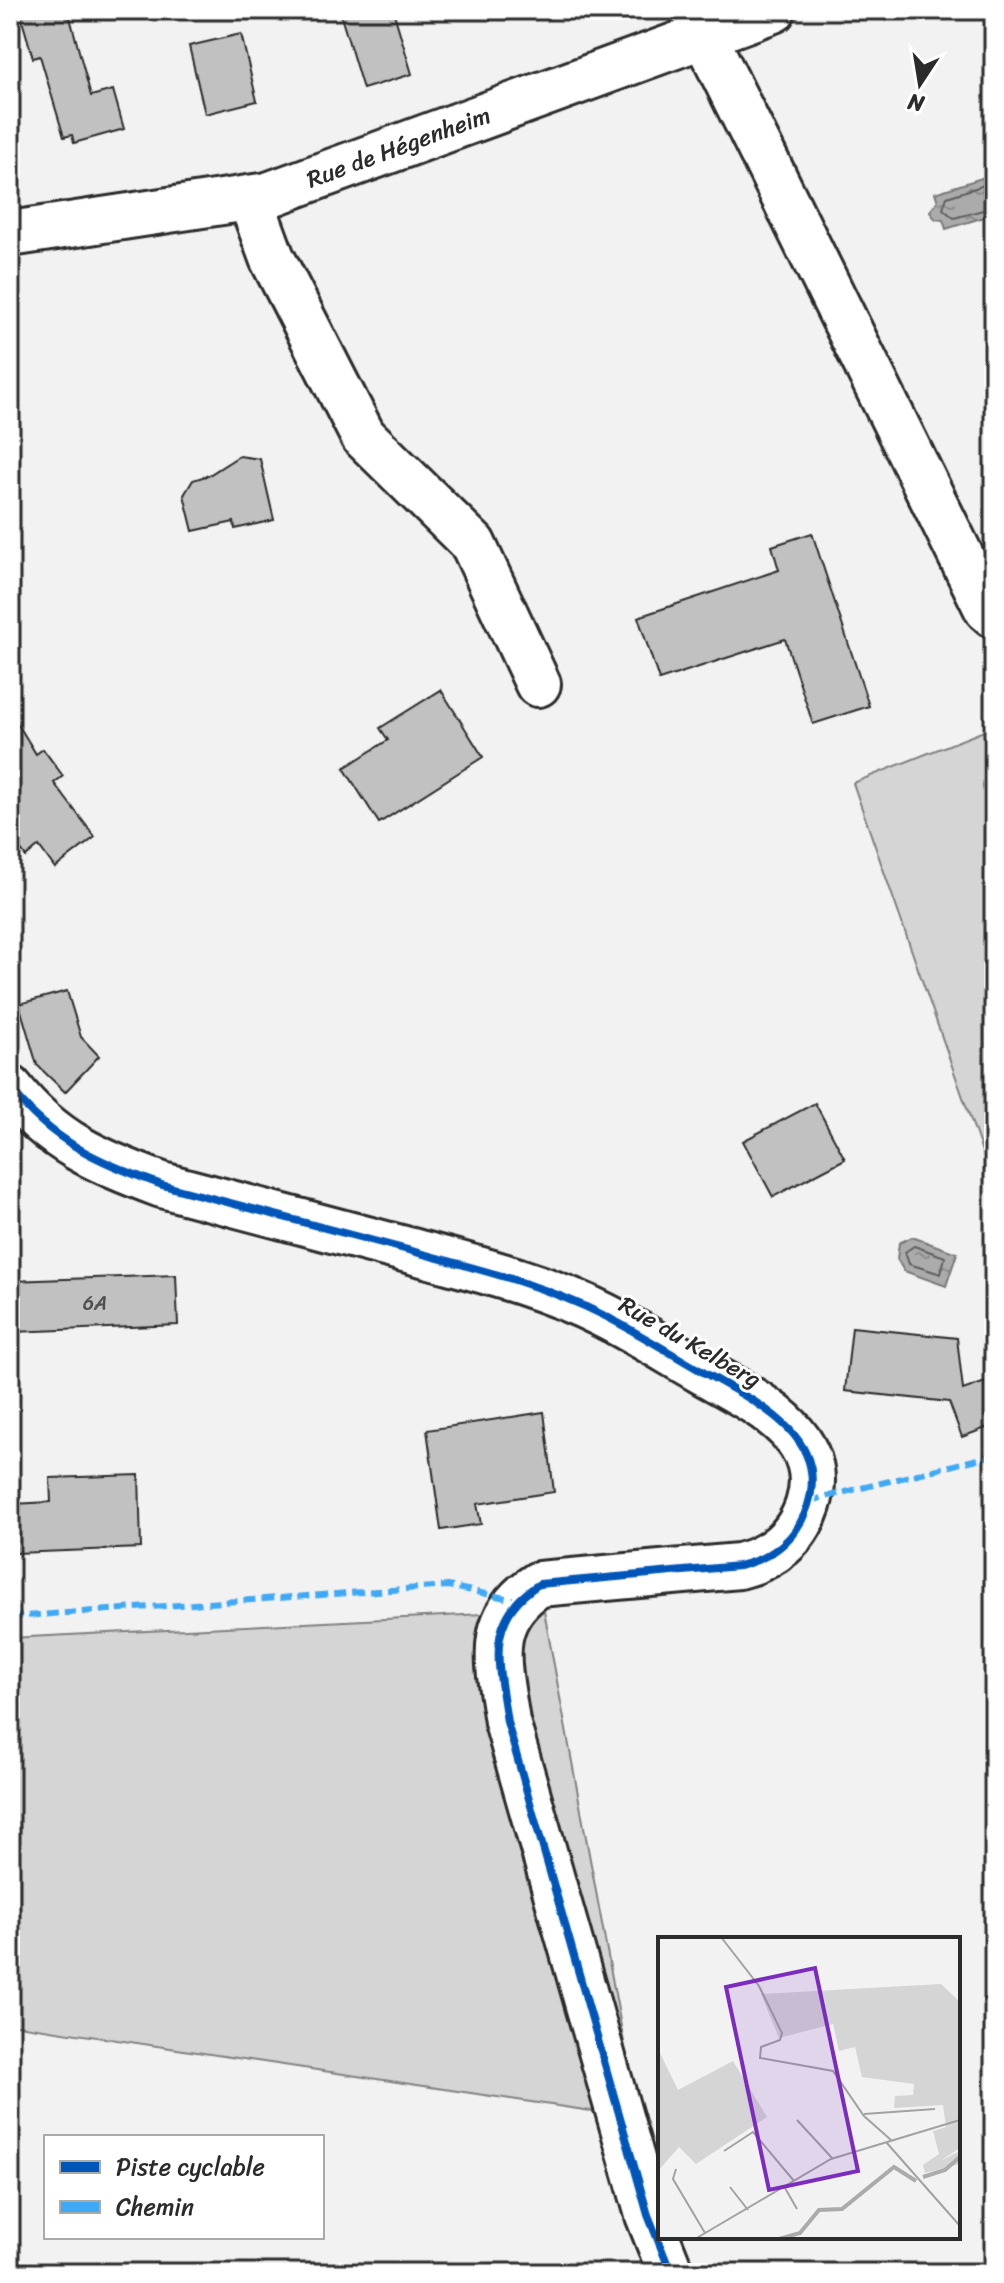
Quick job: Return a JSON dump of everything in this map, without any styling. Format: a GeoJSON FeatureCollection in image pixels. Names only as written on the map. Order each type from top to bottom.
{"type":"FeatureCollection","features":[{"type":"Feature","properties":{"kind":"street","name":"Rue de Hégenheim"},"geometry":{"type":"LineString","coordinates":[[10,234],[250,198],[283,190],[773,10]]}},
{"type":"Feature","properties":{"kind":"street"},"geometry":{"type":"LineString","coordinates":[[704,35],[980,594],[994,615]]}},
{"type":"Feature","properties":{"kind":"street"},"geometry":{"type":"LineString","coordinates":[[250,198],[272,258],[363,436],[473,544],[538,684]]}},
{"type":"Feature","properties":{"kind":"street","name":"Rue du Kelberg"},"geometry":{"type":"LineString","coordinates":[[10,1088],[47,1128],[78,1151],[110,1166],[162,1185],[506,1277],[602,1314],[769,1411],[799,1437],[813,1473],[809,1501],[794,1532],[764,1560],[739,1566],[539,1584],[515,1600],[504,1618],[498,1659],[507,1722],[648,2215],[671,2273]]}},
{"type":"Feature","properties":{"kind":"shaded area"},"geometry":{"type":"Polygon","coordinates":[[[994,727],[994,1186],[853,783],[994,727]]]}},
{"type":"Feature","properties":{"kind":"shaded area"},"geometry":{"type":"Polygon","coordinates":[[[544,1611],[638,2118],[10,2024],[10,1638],[544,1611]]]}},
{"type":"Feature","properties":{"kind":"water"},"geometry":{"type":"Polygon","coordinates":[[[994,174],[994,214],[946,229],[943,220],[935,219],[930,211],[938,201],[935,193],[994,174]]]}},
{"type":"Feature","properties":{"kind":"water"},"geometry":{"type":"Polygon","coordinates":[[[912,1237],[957,1253],[946,1286],[904,1271],[897,1259],[899,1243],[912,1237]]]}},
{"type":"Feature","properties":{"kind":"building"},"geometry":{"type":"Polygon","coordinates":[[[19,10],[68,10],[91,96],[113,90],[124,129],[74,143],[72,135],[64,137],[40,56],[33,58],[19,10]]]}},
{"type":"Feature","properties":{"kind":"building"},"geometry":{"type":"Polygon","coordinates":[[[339,10],[393,10],[412,74],[363,89],[339,10]]]}},
{"type":"Feature","properties":{"kind":"building"},"geometry":{"type":"Polygon","coordinates":[[[241,34],[257,101],[205,114],[189,46],[241,34]]]}},
{"type":"Feature","properties":{"kind":"building"},"geometry":{"type":"Polygon","coordinates":[[[239,456],[260,459],[274,520],[235,529],[234,522],[193,531],[184,495],[193,480],[209,475],[239,456]]]}},
{"type":"Feature","properties":{"kind":"building"},"geometry":{"type":"Polygon","coordinates":[[[812,533],[869,706],[813,724],[785,639],[659,680],[638,617],[779,570],[772,546],[812,533]]]}},
{"type":"Feature","properties":{"kind":"building"},"geometry":{"type":"Polygon","coordinates":[[[441,690],[483,757],[379,823],[344,768],[388,740],[380,728],[441,690]]]}},
{"type":"Feature","properties":{"kind":"building"},"geometry":{"type":"Polygon","coordinates":[[[10,711],[36,754],[43,749],[63,776],[54,783],[95,837],[55,868],[39,846],[26,857],[10,835],[10,711]]]}},
{"type":"Feature","properties":{"kind":"building"},"geometry":{"type":"Polygon","coordinates":[[[67,991],[81,1037],[99,1056],[65,1092],[37,1065],[19,1004],[67,991]]]}},
{"type":"Feature","properties":{"kind":"building"},"geometry":{"type":"Polygon","coordinates":[[[815,1103],[845,1159],[773,1197],[743,1141],[815,1103]]]}},
{"type":"Feature","properties":{"kind":"building"},"geometry":{"type":"Polygon","coordinates":[[[176,1275],[178,1325],[14,1332],[11,1281],[176,1275]]]}},
{"type":"Feature","properties":{"kind":"building"},"geometry":{"type":"Polygon","coordinates":[[[852,1327],[957,1338],[963,1390],[994,1379],[994,1425],[962,1437],[949,1402],[845,1391],[852,1327]]]}},
{"type":"Feature","properties":{"kind":"building"},"geometry":{"type":"Polygon","coordinates":[[[544,1412],[554,1492],[477,1504],[481,1524],[441,1530],[427,1430],[544,1412]]]}},
{"type":"Feature","properties":{"kind":"building"},"geometry":{"type":"Polygon","coordinates":[[[139,1475],[141,1548],[16,1553],[13,1504],[51,1502],[50,1478],[139,1475]]]}},
{"type":"Feature","properties":{"kind":"marked path"},"geometry":{"type":"LineString","coordinates":[[809,1501],[994,1455]]}},
{"type":"Feature","properties":{"kind":"marked path"},"geometry":{"type":"LineString","coordinates":[[10,1617],[448,1586],[515,1600]]}},
{"type":"Feature","properties":{"kind":"cycle path"},"geometry":{"type":"LineString","coordinates":[[10,1088],[43,1123],[78,1148],[162,1185],[483,1270],[580,1304],[744,1395],[783,1423],[798,1440],[808,1459],[812,1480],[808,1505],[797,1528],[772,1552],[739,1566],[539,1584],[521,1598],[509,1613],[499,1645],[507,1722],[648,2215],[671,2273]]}}]}
